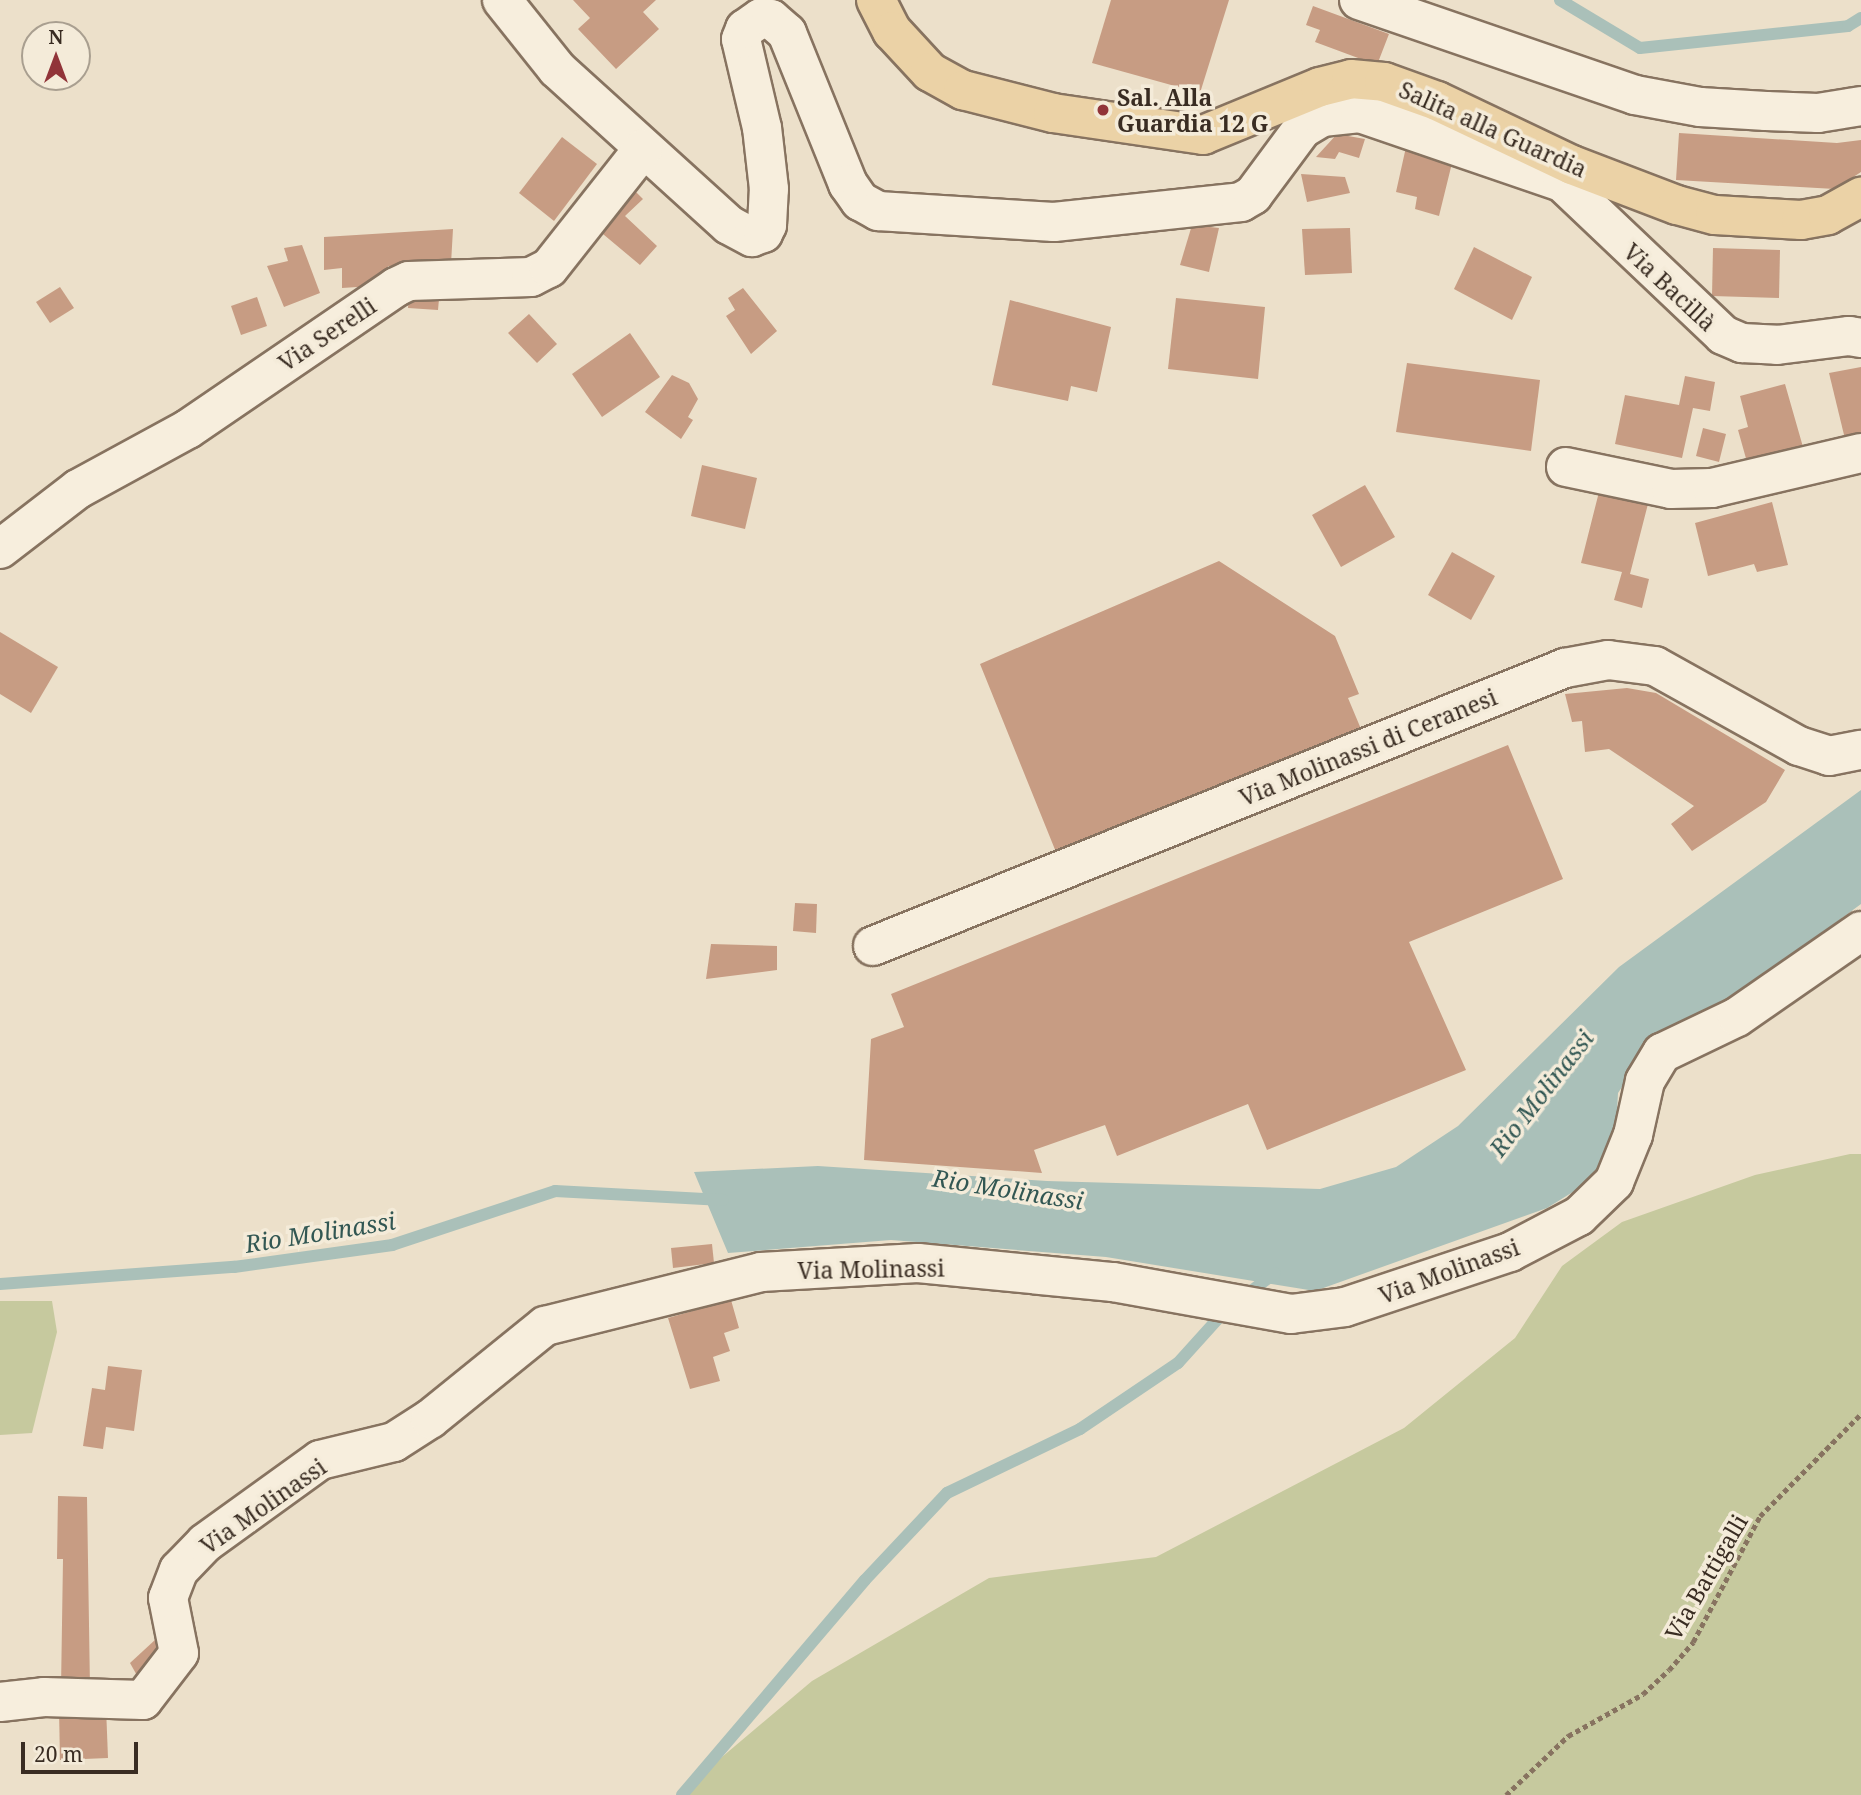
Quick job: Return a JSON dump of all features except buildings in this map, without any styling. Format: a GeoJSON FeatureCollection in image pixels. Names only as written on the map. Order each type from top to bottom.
{"type":"FeatureCollection","features":[{"type":"Feature","properties":{"kind":"main road","name":"Salita alla Guardia"},"geometry":{"type":"LineString","coordinates":[[876,0],[892,31],[930,72],[963,90],[1053,113],[1203,135],[1321,87],[1351,79],[1384,82],[1437,101],[1567,173],[1715,215],[1801,220],[1828,215],[1861,197]]}},
{"type":"Feature","properties":{"kind":"street"},"geometry":{"type":"LineString","coordinates":[[502,0],[556,69],[643,149],[741,233],[763,233],[768,215],[766,157],[741,39],[746,29],[761,18],[771,19],[787,33],[842,172],[860,201],[878,211],[1054,222],[1241,202],[1253,195],[1302,129],[1322,117],[1342,112],[1385,119],[1567,173]]}},
{"type":"Feature","properties":{"kind":"street"},"geometry":{"type":"LineString","coordinates":[[1359,0],[1635,95],[1700,107],[1766,111],[1818,113],[1861,106]]}},
{"type":"Feature","properties":{"kind":"street","name":"Via Serelli"},"geometry":{"type":"LineString","coordinates":[[0,549],[78,489],[188,429],[396,287],[410,281],[531,277],[549,268],[643,149]]}},
{"type":"Feature","properties":{"kind":"street","name":"Via Bacillà"},"geometry":{"type":"LineString","coordinates":[[1567,173],[1723,335],[1742,343],[1777,345],[1849,336],[1861,338]]}},
{"type":"Feature","properties":{"kind":"street"},"geometry":{"type":"LineString","coordinates":[[1566,467],[1671,489],[1712,488],[1861,453]]}},
{"type":"Feature","properties":{"kind":"street","name":"Via Molinassi di Ceranesi"},"geometry":{"type":"LineString","coordinates":[[873,946],[1564,668],[1608,660],[1645,663],[1799,746],[1829,756],[1861,750]]}},
{"type":"Feature","properties":{"kind":"street","name":"Via Molinassi"},"geometry":{"type":"LineString","coordinates":[[0,1702],[44,1697],[143,1700],[179,1653],[168,1598],[179,1570],[205,1543],[320,1460],[394,1442],[430,1419],[544,1326],[761,1272],[918,1263],[1113,1282],[1291,1314],[1345,1307],[1413,1287],[1510,1252],[1579,1216],[1614,1182],[1633,1135],[1645,1081],[1662,1053],[1737,1017],[1861,931]]}},
{"type":"Feature","properties":{"kind":"path","name":"Via Battigalli"},"geometry":{"type":"LineString","coordinates":[[1506,1795],[1568,1736],[1643,1694],[1670,1670],[1693,1642],[1760,1516],[1861,1414]]}},
{"type":"Feature","properties":{"kind":"green space"},"geometry":{"type":"Polygon","coordinates":[[[1850,1154],[1861,1154],[1861,1795],[677,1795],[812,1681],[989,1578],[1156,1557],[1404,1428],[1515,1338],[1562,1266],[1622,1222],[1755,1175],[1850,1154]]]}},
{"type":"Feature","properties":{"kind":"green space"},"geometry":{"type":"Polygon","coordinates":[[[0,1301],[52,1301],[57,1332],[32,1433],[0,1435],[0,1301]]]}},
{"type":"Feature","properties":{"kind":"water"},"geometry":{"type":"Polygon","coordinates":[[[1861,790],[1861,904],[1762,977],[1651,1043],[1618,1093],[1616,1128],[1597,1177],[1547,1208],[1315,1291],[1106,1257],[891,1240],[728,1253],[694,1172],[818,1166],[1047,1181],[1320,1189],[1396,1167],[1458,1126],[1619,967],[1861,790]]]}},
{"type":"Feature","properties":{"kind":"waterway"},"geometry":{"type":"LineString","coordinates":[[1560,0],[1640,48],[1848,26],[1861,18]]}},
{"type":"Feature","properties":{"kind":"waterway","name":"Rio Molinassi"},"geometry":{"type":"LineString","coordinates":[[0,1284],[234,1267],[392,1245],[555,1191],[723,1200]]}},
{"type":"Feature","properties":{"kind":"waterway"},"geometry":{"type":"LineString","coordinates":[[1242,1298],[1275,1273]]}},
{"type":"Feature","properties":{"kind":"waterway"},"geometry":{"type":"LineString","coordinates":[[682,1795],[865,1580],[947,1493],[1080,1429],[1178,1363],[1225,1311]]}},
{"type":"Feature","properties":{"kind":"place","name":"Sal. Alla Guardia 12 G"},"geometry":{"type":"Point","coordinates":[1103,110]}}]}
